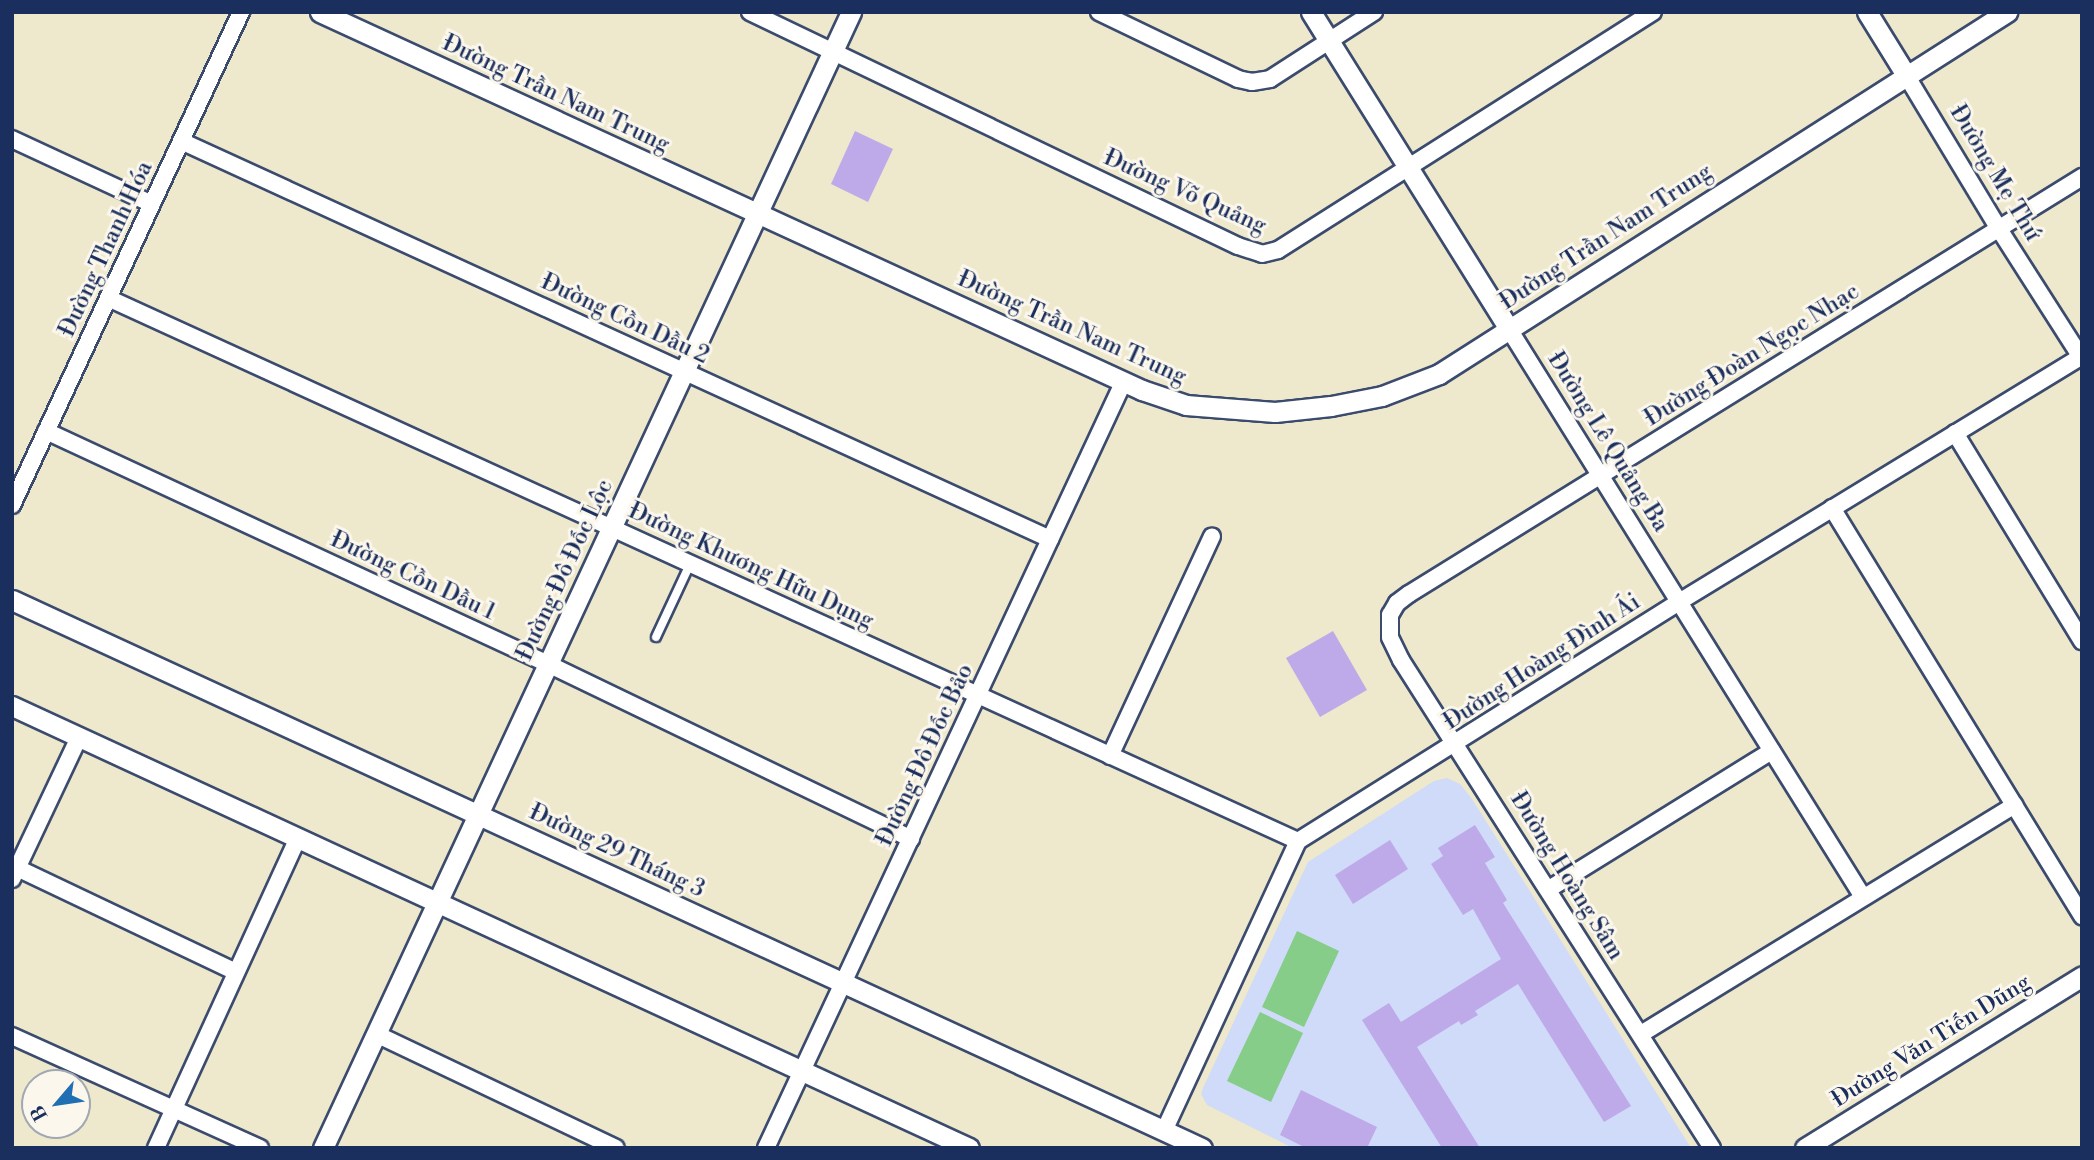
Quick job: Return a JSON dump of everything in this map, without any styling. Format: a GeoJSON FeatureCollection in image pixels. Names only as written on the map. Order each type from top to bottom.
{"type":"FeatureCollection","features":[{"type":"Feature","properties":{"kind":"street","name":"Đường Thanh Hóa"},"geometry":{"type":"LineString","coordinates":[[12,505],[241,12]]}},
{"type":"Feature","properties":{"kind":"street","name":"Đường Trần Nam Trung"},"geometry":{"type":"LineString","coordinates":[[320,12],[1124,381],[1186,405],[1275,412],[1331,406],[1382,396],[1439,374],[2007,12]]}},
{"type":"Feature","properties":{"kind":"street","name":"Đường Võ Quảng"},"geometry":{"type":"LineString","coordinates":[[750,12],[1238,246],[1262,254],[1278,250],[1653,12]]}},
{"type":"Feature","properties":{"kind":"street","name":"Đường Đô Đốc Lộc"},"geometry":{"type":"LineString","coordinates":[[323,1148],[378,1035],[437,902],[851,12]]}},
{"type":"Feature","properties":{"kind":"street"},"geometry":{"type":"LineString","coordinates":[[1099,12],[1237,79],[1252,82],[1270,79],[1374,12]]}},
{"type":"Feature","properties":{"kind":"street","name":"Đường Lê Quảng Ba"},"geometry":{"type":"LineString","coordinates":[[1311,12],[1863,897]]}},
{"type":"Feature","properties":{"kind":"street","name":"Đường Mẹ Thứ"},"geometry":{"type":"LineString","coordinates":[[1867,12],[1999,229],[2081,357]]}},
{"type":"Feature","properties":{"kind":"street"},"geometry":{"type":"LineString","coordinates":[[12,139],[152,204]]}},
{"type":"Feature","properties":{"kind":"street","name":"Đường Cồn Dầu 2"},"geometry":{"type":"LineString","coordinates":[[181,141],[1050,539]]}},
{"type":"Feature","properties":{"kind":"street","name":"Đường Đoàn Ngọc Nhạc"},"geometry":{"type":"LineString","coordinates":[[1388,627],[1390,615],[1397,603],[1409,594],[2082,177]]}},
{"type":"Feature","properties":{"kind":"street","name":"Đường Khương Hữu Dụng"},"geometry":{"type":"LineString","coordinates":[[108,298],[1298,841]]}},
{"type":"Feature","properties":{"kind":"street","name":"Đường Hoàng Đình Ái"},"geometry":{"type":"LineString","coordinates":[[1298,841],[1679,602],[2081,357]]}},
{"type":"Feature","properties":{"kind":"street","name":"Đường Đô Đốc Bảo"},"geometry":{"type":"LineString","coordinates":[[766,1148],[1124,381]]}},
{"type":"Feature","properties":{"kind":"street","name":"Đường Cồn Dầu 1"},"geometry":{"type":"LineString","coordinates":[[46,431],[548,664],[911,839]]}},
{"type":"Feature","properties":{"kind":"street"},"geometry":{"type":"LineString","coordinates":[[1955,433],[2082,641]]}},
{"type":"Feature","properties":{"kind":"street"},"geometry":{"type":"LineString","coordinates":[[1832,508],[2082,916]]}},
{"type":"Feature","properties":{"kind":"street"},"geometry":{"type":"LineString","coordinates":[[1110,756],[1212,536]]}},
{"type":"Feature","properties":{"kind":"street","name":"Đường 29 Tháng 3"},"geometry":{"type":"LineString","coordinates":[[12,600],[1202,1148]]}},
{"type":"Feature","properties":{"kind":"street","name":"Đường Hoàng Sâm"},"geometry":{"type":"LineString","coordinates":[[1388,627],[1401,660],[1712,1148]]}},
{"type":"Feature","properties":{"kind":"street"},"geometry":{"type":"LineString","coordinates":[[12,706],[802,1070],[939,1142],[970,1148]]}},
{"type":"Feature","properties":{"kind":"street"},"geometry":{"type":"LineString","coordinates":[[79,737],[15,873],[236,972]]}},
{"type":"Feature","properties":{"kind":"street"},"geometry":{"type":"LineString","coordinates":[[1549,889],[1772,751]]}},
{"type":"Feature","properties":{"kind":"street"},"geometry":{"type":"LineString","coordinates":[[1641,1034],[2014,805]]}},
{"type":"Feature","properties":{"kind":"street"},"geometry":{"type":"LineString","coordinates":[[156,1148],[298,838]]}},
{"type":"Feature","properties":{"kind":"street"},"geometry":{"type":"LineString","coordinates":[[1164,1130],[1298,841]]}},
{"type":"Feature","properties":{"kind":"street","name":"Đường Văn Tiến Dũng"},"geometry":{"type":"LineString","coordinates":[[1805,1148],[2082,976]]}},
{"type":"Feature","properties":{"kind":"street"},"geometry":{"type":"LineString","coordinates":[[378,1035],[616,1148]]}},
{"type":"Feature","properties":{"kind":"street"},"geometry":{"type":"LineString","coordinates":[[12,1036],[260,1148]]}},
{"type":"Feature","properties":{"kind":"lane"},"geometry":{"type":"LineString","coordinates":[[656,637],[690,564]]}},
{"type":"Feature","properties":{"kind":"shaded area"},"geometry":{"type":"Polygon","coordinates":[[[1447,778],[1460,784],[1472,799],[1691,1148],[1293,1148],[1207,1105],[1201,1094],[1203,1088],[1308,862],[1434,781],[1447,778]]]}},
{"type":"Feature","properties":{"kind":"green space"},"geometry":{"type":"Polygon","coordinates":[[[1297,931],[1339,951],[1304,1027],[1262,1007],[1297,931]]]}},
{"type":"Feature","properties":{"kind":"green space"},"geometry":{"type":"Polygon","coordinates":[[[1260,1012],[1303,1033],[1271,1102],[1227,1081],[1260,1012]]]}},
{"type":"Feature","properties":{"kind":"building"},"geometry":{"type":"Polygon","coordinates":[[[855,131],[893,149],[868,202],[831,184],[855,131]]]}},
{"type":"Feature","properties":{"kind":"building"},"geometry":{"type":"Polygon","coordinates":[[[1333,631],[1367,690],[1320,717],[1286,658],[1333,631]]]}},
{"type":"Feature","properties":{"kind":"building"},"geometry":{"type":"Polygon","coordinates":[[[1475,825],[1495,857],[1485,863],[1507,900],[1503,903],[1631,1106],[1604,1122],[1518,984],[1475,1011],[1478,1015],[1461,1025],[1459,1021],[1417,1047],[1480,1148],[1442,1148],[1362,1020],[1389,1003],[1401,1022],[1501,959],[1473,909],[1463,915],[1431,864],[1443,856],[1438,848],[1475,825]]]}},
{"type":"Feature","properties":{"kind":"building"},"geometry":{"type":"Polygon","coordinates":[[[1390,840],[1408,869],[1353,904],[1335,875],[1390,840]]]}},
{"type":"Feature","properties":{"kind":"building"},"geometry":{"type":"Polygon","coordinates":[[[1301,1090],[1377,1127],[1367,1148],[1306,1148],[1280,1135],[1301,1090]]]}}]}
